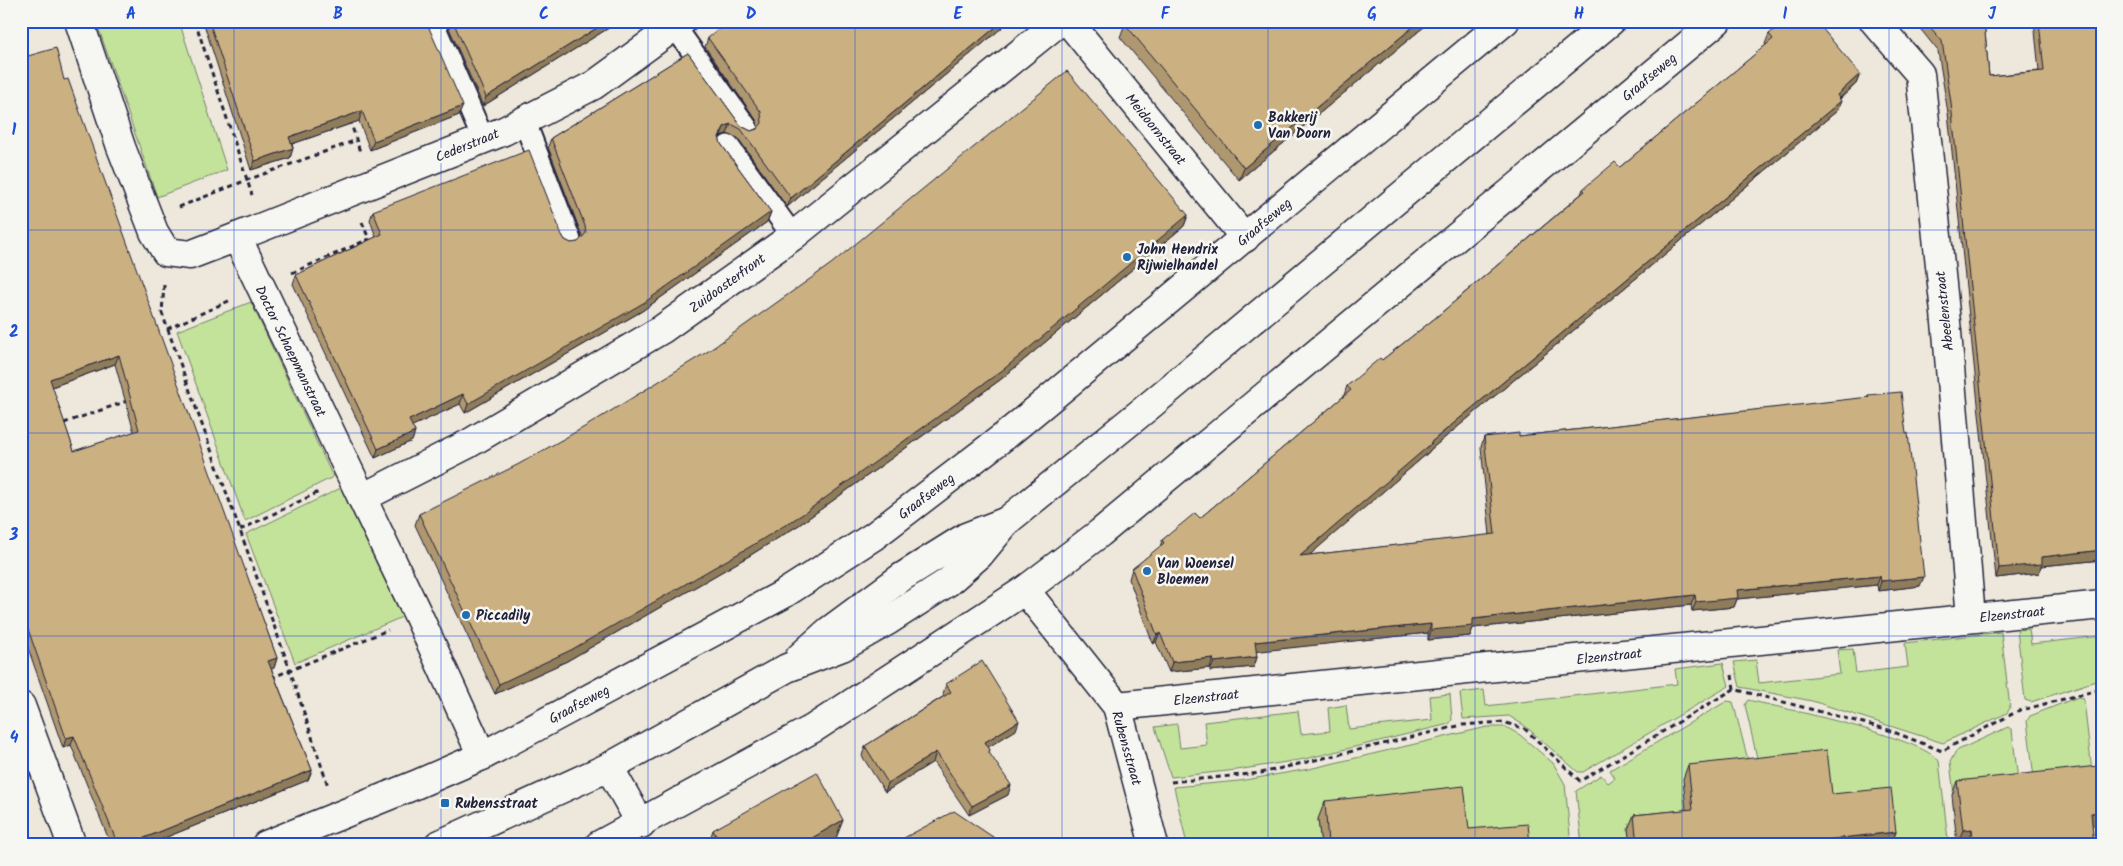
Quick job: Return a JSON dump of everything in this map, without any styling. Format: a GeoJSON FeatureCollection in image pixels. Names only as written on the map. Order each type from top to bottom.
{"type":"FeatureCollection","features":[{"type":"Feature","properties":{"kind":"street"},"geometry":{"type":"LineString","coordinates":[[79,21],[121,147],[154,232],[166,252],[190,255],[237,237]]}},
{"type":"Feature","properties":{"kind":"street","name":"Zuidoosterfront"},"geometry":{"type":"LineString","coordinates":[[357,488],[468,444],[661,330],[793,236],[1060,21]]}},
{"type":"Feature","properties":{"kind":"street","name":"Meidoornstraat"},"geometry":{"type":"LineString","coordinates":[[1068,21],[1245,238]]}},
{"type":"Feature","properties":{"kind":"street","name":"Graafseweg"},"geometry":{"type":"LineString","coordinates":[[266,845],[482,756],[782,595],[874,536],[1006,435],[1506,21]]}},
{"type":"Feature","properties":{"kind":"street"},"geometry":{"type":"LineString","coordinates":[[438,845],[609,767],[787,668],[829,631],[902,577],[966,536],[1008,520],[1150,406],[1611,21]]}},
{"type":"Feature","properties":{"kind":"street","name":"Graafseweg"},"geometry":{"type":"LineString","coordinates":[[599,845],[641,824],[814,728],[1025,590],[1100,533],[1717,21]]}},
{"type":"Feature","properties":{"kind":"street","name":"Abeelenstraat"},"geometry":{"type":"LineString","coordinates":[[1874,21],[1920,74],[1946,332],[1971,618]]}},
{"type":"Feature","properties":{"kind":"street","name":"Cederstraat"},"geometry":{"type":"LineString","coordinates":[[237,237],[524,120],[594,85],[679,24]]}},
{"type":"Feature","properties":{"kind":"street","name":"Doctor Schaepmanstraat"},"geometry":{"type":"LineString","coordinates":[[237,237],[419,617],[482,756]]}},
{"type":"Feature","properties":{"kind":"street","name":"Rubensstraat"},"geometry":{"type":"LineString","coordinates":[[1025,590],[1117,706],[1154,845]]}},
{"type":"Feature","properties":{"kind":"street","name":"Elzenstraat"},"geometry":{"type":"LineString","coordinates":[[1117,706],[2102,605]]}},
{"type":"Feature","properties":{"kind":"street"},"geometry":{"type":"LineString","coordinates":[[21,706],[72,845]]}},
{"type":"Feature","properties":{"kind":"street"},"geometry":{"type":"LineString","coordinates":[[609,767],[641,824]]}},
{"type":"Feature","properties":{"kind":"lane"},"geometry":{"type":"LineString","coordinates":[[432,21],[483,138]]}},
{"type":"Feature","properties":{"kind":"lane"},"geometry":{"type":"LineString","coordinates":[[679,24],[748,128]]}},
{"type":"Feature","properties":{"kind":"lane"},"geometry":{"type":"LineString","coordinates":[[524,120],[570,240]]}},
{"type":"Feature","properties":{"kind":"lane"},"geometry":{"type":"LineString","coordinates":[[728,146],[793,236]]}},
{"type":"Feature","properties":{"kind":"path"},"geometry":{"type":"LineString","coordinates":[[195,21],[262,226]]}},
{"type":"Feature","properties":{"kind":"path"},"geometry":{"type":"LineString","coordinates":[[348,112],[356,140],[360,187],[372,247]]}},
{"type":"Feature","properties":{"kind":"path"},"geometry":{"type":"LineString","coordinates":[[149,220],[247,180],[356,140]]}},
{"type":"Feature","properties":{"kind":"path"},"geometry":{"type":"LineString","coordinates":[[166,252],[162,313],[290,670],[338,816]]}},
{"type":"Feature","properties":{"kind":"path"},"geometry":{"type":"LineString","coordinates":[[177,383],[186,380]]}},
{"type":"Feature","properties":{"kind":"path"},"geometry":{"type":"LineString","coordinates":[[61,414],[64,423],[139,397]]}},
{"type":"Feature","properties":{"kind":"path"},"geometry":{"type":"LineString","coordinates":[[240,530],[357,488]]}},
{"type":"Feature","properties":{"kind":"path"},"geometry":{"type":"LineString","coordinates":[[264,681],[419,617]]}},
{"type":"Feature","properties":{"kind":"path"},"geometry":{"type":"LineString","coordinates":[[1138,785],[1261,773],[1462,725],[1504,722],[1525,729],[1580,781],[1734,689],[1886,729],[1942,751],[2018,711],[2102,689]]}},
{"type":"Feature","properties":{"kind":"green space"},"geometry":{"type":"Polygon","coordinates":[[[96,21],[179,21],[227,170],[157,197],[96,21]]]}},
{"type":"Feature","properties":{"kind":"green space"},"geometry":{"type":"Polygon","coordinates":[[[251,302],[333,477],[245,521],[177,331],[251,302]]]}},
{"type":"Feature","properties":{"kind":"green space"},"geometry":{"type":"Polygon","coordinates":[[[343,487],[402,617],[295,663],[246,534],[343,487]]]}},
{"type":"Feature","properties":{"kind":"green space"},"geometry":{"type":"Polygon","coordinates":[[[2029,629],[2031,644],[2102,636],[2102,679],[2031,702],[2025,700],[2017,630],[2029,629]]]}},
{"type":"Feature","properties":{"kind":"green space"},"geometry":{"type":"Polygon","coordinates":[[[2001,632],[2010,708],[2007,713],[1943,743],[1812,701],[1740,687],[1734,662],[1756,660],[1759,683],[1840,674],[1837,650],[1853,649],[1856,673],[1908,667],[1905,643],[2001,632]]]}},
{"type":"Feature","properties":{"kind":"green space"},"geometry":{"type":"Polygon","coordinates":[[[1723,663],[1729,686],[1583,772],[1578,772],[1525,726],[1509,716],[1463,719],[1460,693],[1484,690],[1486,706],[1677,684],[1675,669],[1723,663]]]}},
{"type":"Feature","properties":{"kind":"green space"},"geometry":{"type":"Polygon","coordinates":[[[1450,694],[1452,720],[1449,724],[1305,759],[1237,770],[1171,777],[1155,727],[1177,724],[1180,748],[1207,745],[1204,722],[1298,711],[1301,734],[1330,731],[1328,708],[1346,705],[1349,729],[1432,720],[1430,696],[1450,694]]]}},
{"type":"Feature","properties":{"kind":"green space"},"geometry":{"type":"Polygon","coordinates":[[[2078,697],[2083,698],[2084,701],[2093,780],[2035,786],[2027,721],[2030,716],[2078,697]]]}},
{"type":"Feature","properties":{"kind":"green space"},"geometry":{"type":"Polygon","coordinates":[[[1748,700],[1850,724],[1906,742],[1927,752],[1939,761],[1948,840],[1890,845],[1760,771],[1745,705],[1748,700]]]}},
{"type":"Feature","properties":{"kind":"green space"},"geometry":{"type":"Polygon","coordinates":[[[1727,701],[1733,702],[1751,772],[1687,823],[1629,829],[1630,845],[1582,845],[1576,791],[1601,775],[1608,783],[1615,778],[1610,770],[1727,701]]]}},
{"type":"Feature","properties":{"kind":"green space"},"geometry":{"type":"Polygon","coordinates":[[[1487,727],[1506,727],[1520,735],[1553,763],[1565,784],[1571,845],[1522,845],[1318,819],[1321,845],[1187,845],[1174,787],[1239,781],[1309,769],[1487,727]]]}},
{"type":"Feature","properties":{"kind":"green space"},"geometry":{"type":"Polygon","coordinates":[[[2008,727],[2012,730],[2019,788],[1954,795],[1950,762],[1956,751],[2008,727]]]}},
{"type":"Feature","properties":{"kind":"building"},"geometry":{"type":"Polygon","coordinates":[[[209,21],[426,21],[463,106],[374,141],[362,111],[289,137],[293,148],[255,161],[209,21]]]}},
{"type":"Feature","properties":{"kind":"building"},"geometry":{"type":"Polygon","coordinates":[[[453,21],[608,21],[486,97],[453,21]]]}},
{"type":"Feature","properties":{"kind":"building"},"geometry":{"type":"Polygon","coordinates":[[[729,21],[1003,21],[791,198],[741,129],[731,124],[724,127],[719,137],[721,144],[771,212],[645,302],[468,404],[463,394],[409,420],[415,432],[378,449],[296,275],[382,234],[373,211],[529,150],[562,235],[565,240],[571,243],[578,242],[586,233],[585,226],[551,138],[688,53],[741,126],[751,131],[757,129],[762,123],[761,112],[708,38],[729,21]]]}},
{"type":"Feature","properties":{"kind":"building"},"geometry":{"type":"Polygon","coordinates":[[[1128,21],[1420,21],[1244,168],[1125,24],[1128,21]]]}},
{"type":"Feature","properties":{"kind":"building"},"geometry":{"type":"Polygon","coordinates":[[[1784,21],[1816,21],[1860,74],[1837,95],[1841,101],[1430,443],[1432,443],[1300,556],[1495,534],[1484,437],[1519,433],[1519,436],[1901,392],[1906,434],[1908,433],[1924,577],[1881,581],[1880,576],[1848,579],[1737,590],[1738,598],[1696,602],[1695,595],[1473,619],[1473,626],[1431,630],[1431,624],[1255,642],[1257,657],[1214,662],[1213,658],[1172,662],[1160,633],[1157,635],[1132,569],[1164,543],[1162,540],[1195,513],[1200,518],[1351,390],[1347,386],[1380,358],[1382,360],[1434,319],[1585,191],[1583,189],[1615,162],[1620,167],[1773,39],[1769,34],[1784,21]]]}},
{"type":"Feature","properties":{"kind":"building"},"geometry":{"type":"Polygon","coordinates":[[[1925,21],[1984,21],[1989,76],[2044,71],[2039,21],[2102,21],[2102,550],[2042,557],[2042,564],[1999,568],[1951,103],[1942,41],[1925,21]]]}},
{"type":"Feature","properties":{"kind":"building"},"geometry":{"type":"Polygon","coordinates":[[[56,48],[64,80],[68,79],[277,658],[268,661],[312,770],[127,845],[118,845],[74,736],[66,738],[21,609],[21,58],[56,48]],[[119,355],[50,379],[74,451],[139,430],[119,355]]]}},
{"type":"Feature","properties":{"kind":"building"},"geometry":{"type":"Polygon","coordinates":[[[1067,71],[1188,215],[1004,369],[803,514],[571,650],[499,684],[419,514],[519,464],[588,425],[710,350],[831,264],[1067,71]]]}},
{"type":"Feature","properties":{"kind":"building"},"geometry":{"type":"Polygon","coordinates":[[[982,661],[1019,721],[985,742],[990,750],[988,751],[1011,785],[972,806],[936,752],[888,783],[865,746],[951,692],[946,684],[982,661]]]}},
{"type":"Feature","properties":{"kind":"building"},"geometry":{"type":"Polygon","coordinates":[[[1827,750],[1832,794],[1891,788],[1896,832],[1777,845],[1637,845],[1634,815],[1693,809],[1688,765],[1827,750]]]}},
{"type":"Feature","properties":{"kind":"building"},"geometry":{"type":"Polygon","coordinates":[[[2098,766],[2102,812],[2091,813],[2094,845],[1974,845],[1972,829],[1963,830],[1957,781],[2098,766]]]}},
{"type":"Feature","properties":{"kind":"building"},"geometry":{"type":"Polygon","coordinates":[[[817,772],[843,820],[800,845],[721,845],[713,830],[817,772]]]}},
{"type":"Feature","properties":{"kind":"building"},"geometry":{"type":"Polygon","coordinates":[[[1464,786],[1469,829],[1528,824],[1530,845],[1325,845],[1328,844],[1325,801],[1464,786]]]}},
{"type":"Feature","properties":{"kind":"building"},"geometry":{"type":"Polygon","coordinates":[[[954,811],[1005,845],[891,845],[954,811]]]}},
{"type":"Feature","properties":{"kind":"building"},"geometry":{"type":"Polygon","coordinates":[[[24,837],[27,845],[21,845],[21,838],[24,837]]]}},
{"type":"Feature","properties":{"kind":"place","name":"Bakkerij Van Doorn"},"geometry":{"type":"Point","coordinates":[1258,125]}},
{"type":"Feature","properties":{"kind":"place","name":"John Hendrix Rijwielhandel"},"geometry":{"type":"Point","coordinates":[1127,257]}},
{"type":"Feature","properties":{"kind":"place","name":"Van Woensel Bloemen"},"geometry":{"type":"Point","coordinates":[1147,571]}},
{"type":"Feature","properties":{"kind":"place","name":"Piccadily"},"geometry":{"type":"Point","coordinates":[466,615]}},
{"type":"Feature","properties":{"kind":"place","name":"Rubensstraat"},"geometry":{"type":"Point","coordinates":[445,803]}}]}
